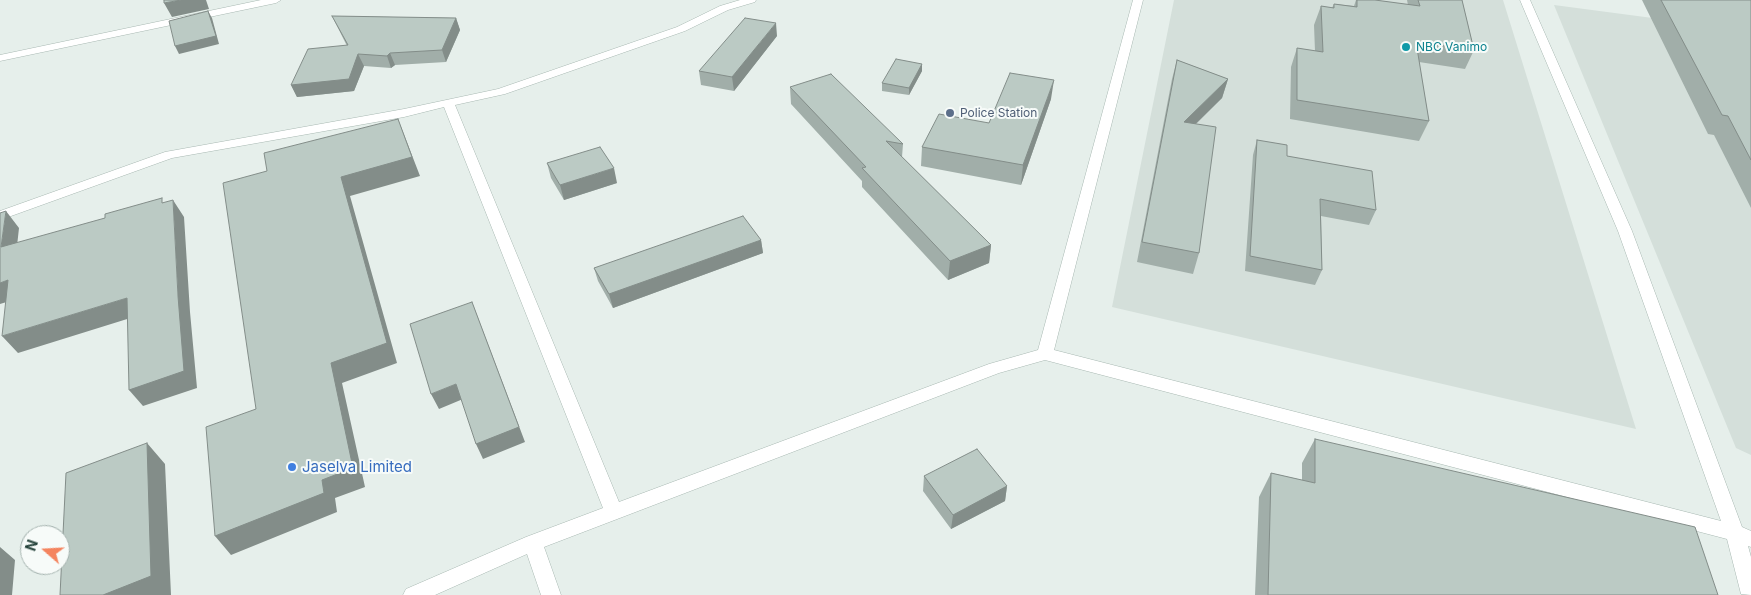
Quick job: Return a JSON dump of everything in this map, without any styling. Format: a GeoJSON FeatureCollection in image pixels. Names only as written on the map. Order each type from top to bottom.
{"type":"FeatureCollection","features":[{"type":"Feature","properties":{"kind":"street"},"geometry":{"type":"LineString","coordinates":[[0,58],[276,0]]}},
{"type":"Feature","properties":{"kind":"street"},"geometry":{"type":"LineString","coordinates":[[0,216],[169,154],[404,113],[510,88],[681,29],[724,8],[751,0]]}},
{"type":"Feature","properties":{"kind":"street"},"geometry":{"type":"LineString","coordinates":[[1046,354],[1138,0]]}},
{"type":"Feature","properties":{"kind":"street"},"geometry":{"type":"LineString","coordinates":[[1525,0],[1625,231],[1743,536],[1751,594]]}},
{"type":"Feature","properties":{"kind":"street"},"geometry":{"type":"LineString","coordinates":[[448,103],[614,512]]}},
{"type":"Feature","properties":{"kind":"street"},"geometry":{"type":"LineString","coordinates":[[413,595],[533,543],[614,512],[995,368],[1046,354],[1743,536]]}},
{"type":"Feature","properties":{"kind":"street"},"geometry":{"type":"LineString","coordinates":[[533,543],[551,595]]}},
{"type":"Feature","properties":{"kind":"shaded area"},"geometry":{"type":"Polygon","coordinates":[[[1174,0],[1503,0],[1636,429],[1112,307],[1174,0]]]}},
{"type":"Feature","properties":{"kind":"shaded area"},"geometry":{"type":"Polygon","coordinates":[[[1554,5],[1751,31],[1751,455],[1736,448],[1554,5]]]}},
{"type":"Feature","properties":{"kind":"building"},"geometry":{"type":"Polygon","coordinates":[[[164,0],[181,0],[164,3],[164,0]]]}},
{"type":"Feature","properties":{"kind":"building"},"geometry":{"type":"Polygon","coordinates":[[[1357,0],[1375,0],[1420,6],[1418,0],[1462,0],[1474,50],[1416,42],[1429,121],[1297,100],[1297,48],[1323,52],[1321,6],[1334,8],[1334,4],[1357,7],[1357,0]]]}},
{"type":"Feature","properties":{"kind":"building"},"geometry":{"type":"Polygon","coordinates":[[[1661,0],[1751,0],[1751,160],[1728,116],[1722,115],[1661,0]]]}},
{"type":"Feature","properties":{"kind":"building"},"geometry":{"type":"Polygon","coordinates":[[[208,11],[216,36],[175,46],[169,21],[208,11]]]}},
{"type":"Feature","properties":{"kind":"building"},"geometry":{"type":"Polygon","coordinates":[[[332,16],[456,18],[442,50],[390,53],[387,56],[358,54],[349,79],[291,85],[308,49],[348,45],[332,16]]]}},
{"type":"Feature","properties":{"kind":"building"},"geometry":{"type":"Polygon","coordinates":[[[745,18],[776,23],[732,77],[699,71],[745,18]]]}},
{"type":"Feature","properties":{"kind":"building"},"geometry":{"type":"Polygon","coordinates":[[[896,59],[922,64],[909,88],[882,83],[896,59]]]}},
{"type":"Feature","properties":{"kind":"building"},"geometry":{"type":"Polygon","coordinates":[[[1177,60],[1228,79],[1184,122],[1216,127],[1199,253],[1142,242],[1177,60]]]}},
{"type":"Feature","properties":{"kind":"building"},"geometry":{"type":"Polygon","coordinates":[[[1010,73],[1054,80],[1023,165],[922,147],[939,114],[989,123],[1010,73]]]}},
{"type":"Feature","properties":{"kind":"building"},"geometry":{"type":"Polygon","coordinates":[[[831,74],[903,144],[886,141],[991,245],[950,261],[862,168],[866,167],[790,87],[831,74]]]}},
{"type":"Feature","properties":{"kind":"building"},"geometry":{"type":"Polygon","coordinates":[[[398,119],[412,157],[341,177],[387,343],[331,363],[353,468],[322,480],[324,493],[215,536],[206,427],[256,409],[223,183],[267,171],[264,153],[398,119]]]}},
{"type":"Feature","properties":{"kind":"building"},"geometry":{"type":"Polygon","coordinates":[[[1257,140],[1287,145],[1287,156],[1372,171],[1376,210],[1320,199],[1322,270],[1250,256],[1257,140]]]}},
{"type":"Feature","properties":{"kind":"building"},"geometry":{"type":"Polygon","coordinates":[[[600,147],[614,168],[560,185],[547,163],[600,147]]]}},
{"type":"Feature","properties":{"kind":"building"},"geometry":{"type":"Polygon","coordinates":[[[162,198],[162,203],[173,200],[184,371],[129,390],[127,298],[2,336],[8,280],[0,283],[0,213],[6,211],[1,247],[105,218],[105,214],[162,198]]]}},
{"type":"Feature","properties":{"kind":"building"},"geometry":{"type":"Polygon","coordinates":[[[743,216],[761,240],[609,294],[594,268],[743,216]]]}},
{"type":"Feature","properties":{"kind":"building"},"geometry":{"type":"Polygon","coordinates":[[[472,302],[519,427],[476,444],[456,384],[431,394],[410,324],[472,302]]]}},
{"type":"Feature","properties":{"kind":"building"},"geometry":{"type":"Polygon","coordinates":[[[1315,439],[1695,527],[1718,595],[1268,595],[1271,473],[1315,483],[1315,439]]]}},
{"type":"Feature","properties":{"kind":"building"},"geometry":{"type":"Polygon","coordinates":[[[147,443],[151,576],[103,595],[60,595],[61,575],[70,575],[70,525],[63,525],[66,473],[147,443]]]}},
{"type":"Feature","properties":{"kind":"building"},"geometry":{"type":"Polygon","coordinates":[[[977,449],[1007,486],[953,515],[924,476],[977,449]]]}},
{"type":"Feature","properties":{"kind":"place","name":"NBC Vanimo"},"geometry":{"type":"Point","coordinates":[1406,47]}},
{"type":"Feature","properties":{"kind":"place","name":"Police Station"},"geometry":{"type":"Point","coordinates":[950,113]}},
{"type":"Feature","properties":{"kind":"place","name":"Jaselva Limited"},"geometry":{"type":"Point","coordinates":[292,467]}}]}
